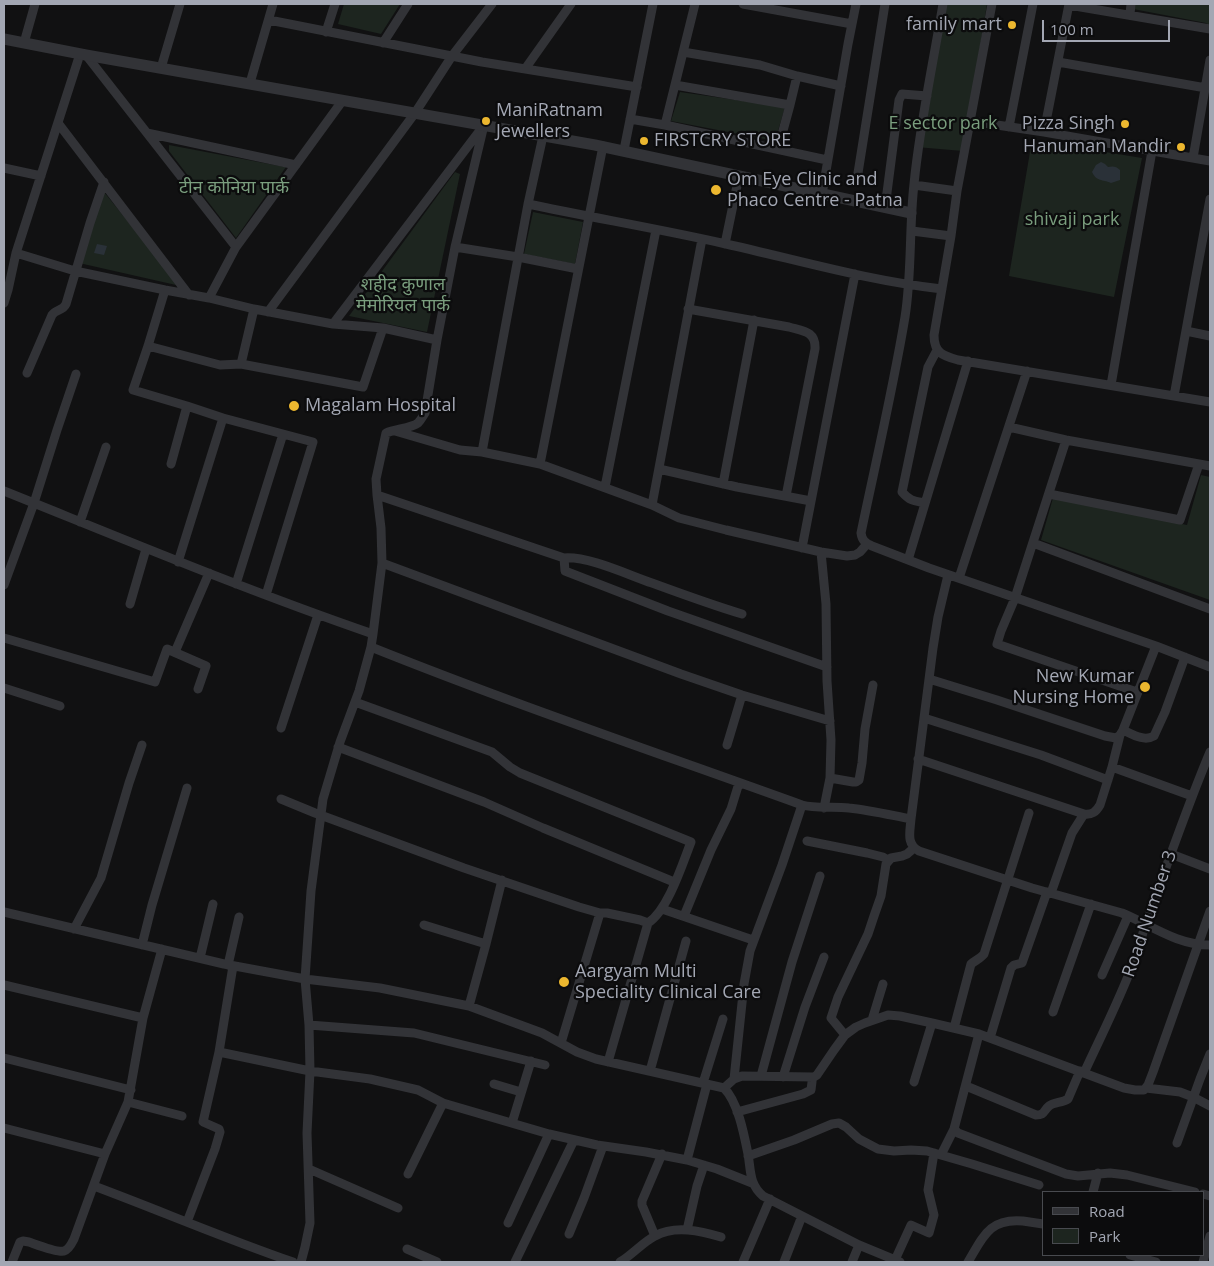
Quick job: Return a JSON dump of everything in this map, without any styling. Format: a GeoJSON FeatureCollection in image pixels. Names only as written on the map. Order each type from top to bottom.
{"type":"FeatureCollection","features":[{"type":"Feature","properties":{"kind":"street"},"geometry":{"type":"LineString","coordinates":[[24,43],[35,4]]}},
{"type":"Feature","properties":{"kind":"street"},"geometry":{"type":"LineString","coordinates":[[161,68],[180,4]]}},
{"type":"Feature","properties":{"kind":"street"},"geometry":{"type":"LineString","coordinates":[[250,83],[273,4]]}},
{"type":"Feature","properties":{"kind":"street"},"geometry":{"type":"LineString","coordinates":[[326,32],[335,4]]}},
{"type":"Feature","properties":{"kind":"street"},"geometry":{"type":"LineString","coordinates":[[383,43],[408,4]]}},
{"type":"Feature","properties":{"kind":"street"},"geometry":{"type":"LineString","coordinates":[[268,312],[414,113],[452,56],[492,4]]}},
{"type":"Feature","properties":{"kind":"street"},"geometry":{"type":"LineString","coordinates":[[525,69],[571,4]]}},
{"type":"Feature","properties":{"kind":"street"},"geometry":{"type":"LineString","coordinates":[[624,150],[652,4]]}},
{"type":"Feature","properties":{"kind":"street"},"geometry":{"type":"LineString","coordinates":[[665,125],[695,4]]}},
{"type":"Feature","properties":{"kind":"street"},"geometry":{"type":"LineString","coordinates":[[744,4],[852,24]]}},
{"type":"Feature","properties":{"kind":"street"},"geometry":{"type":"LineString","coordinates":[[822,194],[856,4]]}},
{"type":"Feature","properties":{"kind":"street"},"geometry":{"type":"LineString","coordinates":[[858,172],[885,4]]}},
{"type":"Feature","properties":{"kind":"street"},"geometry":{"type":"LineString","coordinates":[[943,4],[914,185],[911,213],[909,285],[905,317],[862,533],[863,540],[866,544],[948,575],[1156,646],[1210,667]]}},
{"type":"Feature","properties":{"kind":"street"},"geometry":{"type":"LineString","coordinates":[[992,4],[957,191],[934,335],[934,343],[937,350],[947,357],[1210,402]]}},
{"type":"Feature","properties":{"kind":"street"},"geometry":{"type":"LineString","coordinates":[[1009,127],[1033,4]]}},
{"type":"Feature","properties":{"kind":"street"},"geometry":{"type":"LineString","coordinates":[[1044,132],[1069,4],[1210,29]]}},
{"type":"Feature","properties":{"kind":"street"},"geometry":{"type":"LineString","coordinates":[[1130,14],[1131,4]]}},
{"type":"Feature","properties":{"kind":"street"},"geometry":{"type":"LineString","coordinates":[[269,20],[452,56],[636,87]]}},
{"type":"Feature","properties":{"kind":"street"},"geometry":{"type":"LineString","coordinates":[[4,39],[624,150],[911,213]]}},
{"type":"Feature","properties":{"kind":"street"},"geometry":{"type":"LineString","coordinates":[[683,52],[760,65],[841,86]]}},
{"type":"Feature","properties":{"kind":"street"},"geometry":{"type":"LineString","coordinates":[[4,303],[16,253],[58,123],[83,54]]}},
{"type":"Feature","properties":{"kind":"street"},"geometry":{"type":"LineString","coordinates":[[83,54],[236,247]]}},
{"type":"Feature","properties":{"kind":"street"},"geometry":{"type":"LineString","coordinates":[[1194,158],[1210,60]]}},
{"type":"Feature","properties":{"kind":"street"},"geometry":{"type":"LineString","coordinates":[[1058,62],[1206,88]]}},
{"type":"Feature","properties":{"kind":"street"},"geometry":{"type":"LineString","coordinates":[[778,149],[797,76]]}},
{"type":"Feature","properties":{"kind":"street"},"geometry":{"type":"LineString","coordinates":[[675,85],[790,105]]}},
{"type":"Feature","properties":{"kind":"street"},"geometry":{"type":"LineString","coordinates":[[885,208],[899,100],[902,94],[927,96]]}},
{"type":"Feature","properties":{"kind":"street"},"geometry":{"type":"LineString","coordinates":[[209,298],[236,247],[343,100]]}},
{"type":"Feature","properties":{"kind":"street"},"geometry":{"type":"LineString","coordinates":[[630,119],[827,160]]}},
{"type":"Feature","properties":{"kind":"street"},"geometry":{"type":"LineString","coordinates":[[970,121],[1210,161]]}},
{"type":"Feature","properties":{"kind":"street"},"geometry":{"type":"LineString","coordinates":[[58,123],[189,295]]}},
{"type":"Feature","properties":{"kind":"street"},"geometry":{"type":"LineString","coordinates":[[301,1262],[310,1223],[307,1133],[310,1071],[305,979],[311,891],[323,799],[338,748],[359,691],[371,647],[382,563],[376,479],[386,433],[416,425],[425,413],[455,247],[484,125]]}},
{"type":"Feature","properties":{"kind":"street"},"geometry":{"type":"LineString","coordinates":[[333,324],[484,125]]}},
{"type":"Feature","properties":{"kind":"street"},"geometry":{"type":"LineString","coordinates":[[147,133],[296,165]]}},
{"type":"Feature","properties":{"kind":"street"},"geometry":{"type":"LineString","coordinates":[[482,452],[528,204],[543,136]]}},
{"type":"Feature","properties":{"kind":"street"},"geometry":{"type":"LineString","coordinates":[[540,464],[603,146]]}},
{"type":"Feature","properties":{"kind":"street"},"geometry":{"type":"LineString","coordinates":[[1110,385],[1152,151]]}},
{"type":"Feature","properties":{"kind":"street"},"geometry":{"type":"LineString","coordinates":[[4,168],[41,176]]}},
{"type":"Feature","properties":{"kind":"street"},"geometry":{"type":"LineString","coordinates":[[725,244],[739,176]]}},
{"type":"Feature","properties":{"kind":"street"},"geometry":{"type":"LineString","coordinates":[[28,373],[52,315],[54,312],[64,308],[104,182]]}},
{"type":"Feature","properties":{"kind":"street"},"geometry":{"type":"LineString","coordinates":[[914,185],[957,191]]}},
{"type":"Feature","properties":{"kind":"street"},"geometry":{"type":"LineString","coordinates":[[1174,396],[1207,231],[1210,199]]}},
{"type":"Feature","properties":{"kind":"street"},"geometry":{"type":"LineString","coordinates":[[528,204],[702,239],[855,274],[909,285],[942,289]]}},
{"type":"Feature","properties":{"kind":"street"},"geometry":{"type":"LineString","coordinates":[[605,488],[656,230]]}},
{"type":"Feature","properties":{"kind":"street"},"geometry":{"type":"LineString","coordinates":[[912,230],[951,236]]}},
{"type":"Feature","properties":{"kind":"street"},"geometry":{"type":"LineString","coordinates":[[652,505],[702,239]]}},
{"type":"Feature","properties":{"kind":"street"},"geometry":{"type":"LineString","coordinates":[[455,247],[578,269]]}},
{"type":"Feature","properties":{"kind":"street"},"geometry":{"type":"LineString","coordinates":[[16,253],[75,271],[268,312],[333,324],[383,328],[437,340]]}},
{"type":"Feature","properties":{"kind":"street"},"geometry":{"type":"LineString","coordinates":[[802,548],[855,274]]}},
{"type":"Feature","properties":{"kind":"street"},"geometry":{"type":"LineString","coordinates":[[165,290],[133,390],[223,418],[313,442],[266,595]]}},
{"type":"Feature","properties":{"kind":"street"},"geometry":{"type":"LineString","coordinates":[[241,364],[254,309]]}},
{"type":"Feature","properties":{"kind":"street"},"geometry":{"type":"LineString","coordinates":[[688,309],[789,327],[814,337],[815,342],[786,496]]}},
{"type":"Feature","properties":{"kind":"street"},"geometry":{"type":"LineString","coordinates":[[723,484],[754,320]]}},
{"type":"Feature","properties":{"kind":"street"},"geometry":{"type":"LineString","coordinates":[[148,346],[220,365],[241,364],[363,387],[383,328]]}},
{"type":"Feature","properties":{"kind":"street"},"geometry":{"type":"LineString","coordinates":[[1186,331],[1210,336]]}},
{"type":"Feature","properties":{"kind":"street"},"geometry":{"type":"LineString","coordinates":[[925,503],[907,498],[902,492],[928,368],[937,350]]}},
{"type":"Feature","properties":{"kind":"street"},"geometry":{"type":"LineString","coordinates":[[908,560],[968,361]]}},
{"type":"Feature","properties":{"kind":"street"},"geometry":{"type":"LineString","coordinates":[[959,578],[1026,371]]}},
{"type":"Feature","properties":{"kind":"street"},"geometry":{"type":"LineString","coordinates":[[4,585],[34,503],[56,430],[76,374]]}},
{"type":"Feature","properties":{"kind":"street"},"geometry":{"type":"LineString","coordinates":[[171,464],[187,406]]}},
{"type":"Feature","properties":{"kind":"street"},"geometry":{"type":"LineString","coordinates":[[178,562],[223,418]]}},
{"type":"Feature","properties":{"kind":"street"},"geometry":{"type":"LineString","coordinates":[[1009,427],[1066,440],[1210,466]]}},
{"type":"Feature","properties":{"kind":"street"},"geometry":{"type":"LineString","coordinates":[[393,430],[460,450],[482,452],[540,464],[652,505],[679,518],[726,530],[802,548],[847,556],[860,552],[866,544]]}},
{"type":"Feature","properties":{"kind":"street"},"geometry":{"type":"LineString","coordinates":[[236,584],[283,434]]}},
{"type":"Feature","properties":{"kind":"street"},"geometry":{"type":"LineString","coordinates":[[1066,440],[1015,598],[997,644],[1138,692]]}},
{"type":"Feature","properties":{"kind":"street"},"geometry":{"type":"LineString","coordinates":[[80,522],[106,447]]}},
{"type":"Feature","properties":{"kind":"street"},"geometry":{"type":"LineString","coordinates":[[1049,494],[1180,520],[1199,464]]}},
{"type":"Feature","properties":{"kind":"street"},"geometry":{"type":"LineString","coordinates":[[659,469],[723,484],[811,500]]}},
{"type":"Feature","properties":{"kind":"street"},"geometry":{"type":"LineString","coordinates":[[4,491],[178,562],[373,634]]}},
{"type":"Feature","properties":{"kind":"street"},"geometry":{"type":"LineString","coordinates":[[377,495],[564,558],[588,560],[698,601],[742,614]]}},
{"type":"Feature","properties":{"kind":"street"},"geometry":{"type":"LineString","coordinates":[[1033,543],[1210,609]]}},
{"type":"Feature","properties":{"kind":"street"},"geometry":{"type":"LineString","coordinates":[[130,604],[146,549]]}},
{"type":"Feature","properties":{"kind":"street"},"geometry":{"type":"LineString","coordinates":[[821,552],[826,604],[831,762],[824,808]]}},
{"type":"Feature","properties":{"kind":"street"},"geometry":{"type":"LineString","coordinates":[[564,558],[564,571],[827,667]]}},
{"type":"Feature","properties":{"kind":"street"},"geometry":{"type":"LineString","coordinates":[[382,563],[466,593],[576,636],[742,695],[830,721]]}},
{"type":"Feature","properties":{"kind":"street"},"geometry":{"type":"LineString","coordinates":[[175,652],[209,573]]}},
{"type":"Feature","properties":{"kind":"street"},"geometry":{"type":"LineString","coordinates":[[948,575],[938,617],[929,679],[911,819],[911,844],[919,851],[1007,880],[1128,916],[1173,938],[1199,945],[1210,945]]}},
{"type":"Feature","properties":{"kind":"street"},"geometry":{"type":"LineString","coordinates":[[280,728],[318,615]]}},
{"type":"Feature","properties":{"kind":"street"},"geometry":{"type":"LineString","coordinates":[[4,638],[155,682],[167,649],[206,666],[198,689]]}},
{"type":"Feature","properties":{"kind":"street"},"geometry":{"type":"LineString","coordinates":[[918,759],[1084,814],[1094,813],[1097,810],[1108,780],[1121,732],[1156,646]]}},
{"type":"Feature","properties":{"kind":"street"},"geometry":{"type":"LineString","coordinates":[[371,647],[458,682],[802,805],[824,808],[849,808],[911,819]]}},
{"type":"Feature","properties":{"kind":"street"},"geometry":{"type":"LineString","coordinates":[[1121,732],[1148,739],[1154,736],[1185,657]]}},
{"type":"Feature","properties":{"kind":"street"},"geometry":{"type":"LineString","coordinates":[[929,679],[1105,736],[1116,738],[1121,732]]}},
{"type":"Feature","properties":{"kind":"street"},"geometry":{"type":"LineString","coordinates":[[830,778],[852,782],[859,780],[865,729],[873,686]]}},
{"type":"Feature","properties":{"kind":"street"},"geometry":{"type":"LineString","coordinates":[[4,688],[60,706]]}},
{"type":"Feature","properties":{"kind":"street"},"geometry":{"type":"LineString","coordinates":[[727,745],[742,695]]}},
{"type":"Feature","properties":{"kind":"street"},"geometry":{"type":"LineString","coordinates":[[355,702],[492,752],[520,773],[691,842],[662,909],[648,923],[608,1062]]}},
{"type":"Feature","properties":{"kind":"street"},"geometry":{"type":"LineString","coordinates":[[924,718],[1041,755],[1108,780]]}},
{"type":"Feature","properties":{"kind":"street"},"geometry":{"type":"LineString","coordinates":[[74,929],[101,878],[142,745]]}},
{"type":"Feature","properties":{"kind":"street"},"geometry":{"type":"LineString","coordinates":[[338,748],[484,802],[674,882]]}},
{"type":"Feature","properties":{"kind":"street","name":"Road Number 3"},"geometry":{"type":"LineString","coordinates":[[966,1086],[1040,1115],[1051,1104],[1068,1099],[1124,987],[1192,796],[1210,752]]}},
{"type":"Feature","properties":{"kind":"street"},"geometry":{"type":"LineString","coordinates":[[1112,767],[1192,796]]}},
{"type":"Feature","properties":{"kind":"street"},"geometry":{"type":"LineString","coordinates":[[684,916],[711,850],[731,809],[739,783]]}},
{"type":"Feature","properties":{"kind":"street"},"geometry":{"type":"LineString","coordinates":[[142,945],[187,788]]}},
{"type":"Feature","properties":{"kind":"street"},"geometry":{"type":"LineString","coordinates":[[281,799],[502,880],[600,913],[648,923]]}},
{"type":"Feature","properties":{"kind":"street"},"geometry":{"type":"LineString","coordinates":[[734,1078],[747,968],[753,940],[782,865],[802,805]]}},
{"type":"Feature","properties":{"kind":"street"},"geometry":{"type":"LineString","coordinates":[[954,1028],[971,964],[984,954],[1029,813]]}},
{"type":"Feature","properties":{"kind":"street"},"geometry":{"type":"LineString","coordinates":[[990,1038],[1011,968],[1022,963],[1072,834],[1084,814]]}},
{"type":"Feature","properties":{"kind":"street"},"geometry":{"type":"LineString","coordinates":[[808,841],[867,853],[888,860]]}},
{"type":"Feature","properties":{"kind":"street"},"geometry":{"type":"LineString","coordinates":[[846,1035],[831,1018],[838,997],[871,925],[881,896],[888,860],[907,854],[914,848]]}},
{"type":"Feature","properties":{"kind":"street"},"geometry":{"type":"LineString","coordinates":[[1171,854],[1210,869]]}},
{"type":"Feature","properties":{"kind":"street"},"geometry":{"type":"LineString","coordinates":[[761,1076],[792,962],[820,876]]}},
{"type":"Feature","properties":{"kind":"street"},"geometry":{"type":"LineString","coordinates":[[469,1006],[502,880]]}},
{"type":"Feature","properties":{"kind":"street"},"geometry":{"type":"LineString","coordinates":[[200,958],[213,904]]}},
{"type":"Feature","properties":{"kind":"street"},"geometry":{"type":"LineString","coordinates":[[1053,1012],[1091,904]]}},
{"type":"Feature","properties":{"kind":"street"},"geometry":{"type":"LineString","coordinates":[[662,909],[753,940]]}},
{"type":"Feature","properties":{"kind":"street"},"geometry":{"type":"LineString","coordinates":[[1146,1088],[1210,911]]}},
{"type":"Feature","properties":{"kind":"street"},"geometry":{"type":"LineString","coordinates":[[4,912],[230,965],[305,979],[380,988],[469,1006],[535,1030],[578,1052],[608,1062],[724,1088],[731,1097],[737,1112],[745,1140],[752,1182],[756,1190],[770,1200],[859,1245],[898,1261],[911,1225],[929,1233],[934,1215],[928,1190],[938,1154],[954,1129],[979,1034]]}},
{"type":"Feature","properties":{"kind":"street"},"geometry":{"type":"LineString","coordinates":[[561,1043],[600,913]]}},
{"type":"Feature","properties":{"kind":"street"},"geometry":{"type":"LineString","coordinates":[[1102,975],[1128,916]]}},
{"type":"Feature","properties":{"kind":"street"},"geometry":{"type":"LineString","coordinates":[[187,1222],[220,1132],[220,1129],[217,1127],[203,1122],[219,1052],[230,965],[239,917]]}},
{"type":"Feature","properties":{"kind":"street"},"geometry":{"type":"LineString","coordinates":[[424,925],[486,944]]}},
{"type":"Feature","properties":{"kind":"street"},"geometry":{"type":"LineString","coordinates":[[650,1071],[686,941]]}},
{"type":"Feature","properties":{"kind":"street"},"geometry":{"type":"LineString","coordinates":[[12,1262],[19,1244],[23,1241],[65,1251],[74,1239],[105,1154],[128,1102],[144,1018],[162,949]]}},
{"type":"Feature","properties":{"kind":"street"},"geometry":{"type":"LineString","coordinates":[[783,1077],[824,957]]}},
{"type":"Feature","properties":{"kind":"street"},"geometry":{"type":"LineString","coordinates":[[872,1020],[883,984]]}},
{"type":"Feature","properties":{"kind":"street"},"geometry":{"type":"LineString","coordinates":[[4,985],[144,1018]]}},
{"type":"Feature","properties":{"kind":"street"},"geometry":{"type":"LineString","coordinates":[[724,1088],[734,1078],[742,1076],[812,1077],[817,1075],[834,1050],[856,1026],[872,1020],[894,1016],[932,1022],[979,1034],[1124,1088],[1140,1090],[1146,1088],[1180,1092],[1210,1106]]}},
{"type":"Feature","properties":{"kind":"street"},"geometry":{"type":"LineString","coordinates":[[687,1160],[705,1083],[723,1019]]}},
{"type":"Feature","properties":{"kind":"street"},"geometry":{"type":"LineString","coordinates":[[914,1082],[932,1022]]}},
{"type":"Feature","properties":{"kind":"street"},"geometry":{"type":"LineString","coordinates":[[309,1025],[414,1033],[545,1064]]}},
{"type":"Feature","properties":{"kind":"street"},"geometry":{"type":"LineString","coordinates":[[219,1052],[310,1071],[370,1079],[418,1090],[443,1103],[549,1134],[603,1146],[662,1154],[704,1165],[752,1182]]}},
{"type":"Feature","properties":{"kind":"street"},"geometry":{"type":"LineString","coordinates":[[1177,1143],[1210,1054]]}},
{"type":"Feature","properties":{"kind":"street"},"geometry":{"type":"LineString","coordinates":[[4,1058],[131,1090]]}},
{"type":"Feature","properties":{"kind":"street"},"geometry":{"type":"LineString","coordinates":[[512,1123],[530,1061]]}},
{"type":"Feature","properties":{"kind":"street"},"geometry":{"type":"LineString","coordinates":[[737,1112],[803,1094],[811,1090],[812,1077]]}},
{"type":"Feature","properties":{"kind":"street"},"geometry":{"type":"LineString","coordinates":[[494,1084],[521,1092]]}},
{"type":"Feature","properties":{"kind":"street"},"geometry":{"type":"LineString","coordinates":[[128,1102],[182,1116]]}},
{"type":"Feature","properties":{"kind":"street"},"geometry":{"type":"LineString","coordinates":[[408,1174],[443,1103]]}},
{"type":"Feature","properties":{"kind":"street"},"geometry":{"type":"LineString","coordinates":[[748,1156],[839,1123],[859,1139],[878,1149],[894,1151],[911,1150],[938,1154],[1039,1185]]}},
{"type":"Feature","properties":{"kind":"street"},"geometry":{"type":"LineString","coordinates":[[4,1128],[105,1154]]}},
{"type":"Feature","properties":{"kind":"street"},"geometry":{"type":"LineString","coordinates":[[954,1129],[965,1136],[1066,1174],[1078,1176],[1098,1173],[1127,1175],[1191,1191]]}},
{"type":"Feature","properties":{"kind":"street"},"geometry":{"type":"LineString","coordinates":[[508,1223],[549,1134]]}},
{"type":"Feature","properties":{"kind":"street"},"geometry":{"type":"LineString","coordinates":[[515,1262],[574,1140]]}},
{"type":"Feature","properties":{"kind":"street"},"geometry":{"type":"LineString","coordinates":[[569,1234],[603,1146]]}},
{"type":"Feature","properties":{"kind":"street"},"geometry":{"type":"LineString","coordinates":[[655,1236],[642,1201],[662,1154]]}},
{"type":"Feature","properties":{"kind":"street"},"geometry":{"type":"LineString","coordinates":[[686,1230],[704,1165]]}},
{"type":"Feature","properties":{"kind":"street"},"geometry":{"type":"LineString","coordinates":[[309,1169],[398,1208]]}},
{"type":"Feature","properties":{"kind":"street"},"geometry":{"type":"LineString","coordinates":[[1093,1191],[1098,1173]]}},
{"type":"Feature","properties":{"kind":"street"},"geometry":{"type":"LineString","coordinates":[[94,1186],[293,1262]]}},
{"type":"Feature","properties":{"kind":"street"},"geometry":{"type":"LineString","coordinates":[[743,1262],[770,1200]]}},
{"type":"Feature","properties":{"kind":"street"},"geometry":{"type":"LineString","coordinates":[[784,1262],[802,1216]]}},
{"type":"Feature","properties":{"kind":"street"},"geometry":{"type":"LineString","coordinates":[[968,1262],[981,1240],[997,1224],[1008,1221],[1042,1224]]}},
{"type":"Feature","properties":{"kind":"street"},"geometry":{"type":"LineString","coordinates":[[620,1262],[655,1236],[671,1231],[686,1230],[721,1237]]}},
{"type":"Feature","properties":{"kind":"street"},"geometry":{"type":"LineString","coordinates":[[1203,1262],[1210,1236]]}},
{"type":"Feature","properties":{"kind":"street"},"geometry":{"type":"LineString","coordinates":[[852,1262],[859,1245]]}},
{"type":"Feature","properties":{"kind":"street"},"geometry":{"type":"LineString","coordinates":[[407,1248],[437,1262]]}},
{"type":"Feature","properties":{"kind":"street"},"geometry":{"type":"LineString","coordinates":[[1134,1256],[1156,1262]]}},
{"type":"Feature","properties":{"kind":"green space"},"geometry":{"type":"Polygon","coordinates":[[[344,4],[400,4],[381,34],[338,24],[344,4]]]}},
{"type":"Feature","properties":{"kind":"green space","name":"E sector park"},"geometry":{"type":"Polygon","coordinates":[[[943,4],[987,4],[963,151],[916,147],[943,4]]]}},
{"type":"Feature","properties":{"kind":"green space"},"geometry":{"type":"Polygon","coordinates":[[[1134,4],[1210,4],[1210,26],[1206,23],[1133,9],[1134,4]]]}},
{"type":"Feature","properties":{"kind":"green space"},"geometry":{"type":"Polygon","coordinates":[[[680,92],[785,107],[775,141],[671,121],[680,92]]]}},
{"type":"Feature","properties":{"kind":"green space","name":"shivaji park"},"geometry":{"type":"Polygon","coordinates":[[[1032,140],[1142,158],[1114,297],[1009,276],[1032,140]]]}},
{"type":"Feature","properties":{"kind":"green space","name":"टीन कोनिया पार्क"},"geometry":{"type":"Polygon","coordinates":[[[169,145],[286,167],[236,238],[169,151],[169,145]]]}},
{"type":"Feature","properties":{"kind":"green space","name":"शहीद कुणाल मेमोरियल पार्क"},"geometry":{"type":"Polygon","coordinates":[[[455,172],[460,174],[427,332],[349,316],[455,172]]]}},
{"type":"Feature","properties":{"kind":"green space"},"geometry":{"type":"Polygon","coordinates":[[[104,192],[177,282],[176,285],[79,263],[104,192]]]}},
{"type":"Feature","properties":{"kind":"green space"},"geometry":{"type":"Polygon","coordinates":[[[533,212],[583,222],[575,264],[524,254],[533,212]]]}},
{"type":"Feature","properties":{"kind":"green space"},"geometry":{"type":"Polygon","coordinates":[[[1201,475],[1210,477],[1210,600],[1041,540],[1053,498],[1187,525],[1201,475]]]}},
{"type":"Feature","properties":{"kind":"shaded area"},"geometry":{"type":"Polygon","coordinates":[[[1101,162],[1108,167],[1120,170],[1120,180],[1111,183],[1096,177],[1092,172],[1096,165],[1101,162]]]}},
{"type":"Feature","properties":{"kind":"shaded area"},"geometry":{"type":"Polygon","coordinates":[[[97,244],[107,246],[104,255],[94,253],[97,244]]]}},
{"type":"Feature","properties":{"kind":"place","name":"family mart"},"geometry":{"type":"Point","coordinates":[1012,25]}},
{"type":"Feature","properties":{"kind":"place","name":"ManiRatnam Jewellers"},"geometry":{"type":"Point","coordinates":[486,121]}},
{"type":"Feature","properties":{"kind":"place","name":"Pizza Singh"},"geometry":{"type":"Point","coordinates":[1125,124]}},
{"type":"Feature","properties":{"kind":"place","name":"FIRSTCRY STORE"},"geometry":{"type":"Point","coordinates":[644,141]}},
{"type":"Feature","properties":{"kind":"place","name":"Hanuman Mandir"},"geometry":{"type":"Point","coordinates":[1181,147]}},
{"type":"Feature","properties":{"kind":"place","name":"Om Eye Clinic and Phaco Centre - Patna"},"geometry":{"type":"Point","coordinates":[716,190]}},
{"type":"Feature","properties":{"kind":"place","name":"Magalam Hospital"},"geometry":{"type":"Point","coordinates":[294,406]}},
{"type":"Feature","properties":{"kind":"place","name":"New Kumar Nursing Home"},"geometry":{"type":"Point","coordinates":[1145,687]}},
{"type":"Feature","properties":{"kind":"place","name":"Aargyam Multi Speciality Clinical Care"},"geometry":{"type":"Point","coordinates":[564,982]}}]}
